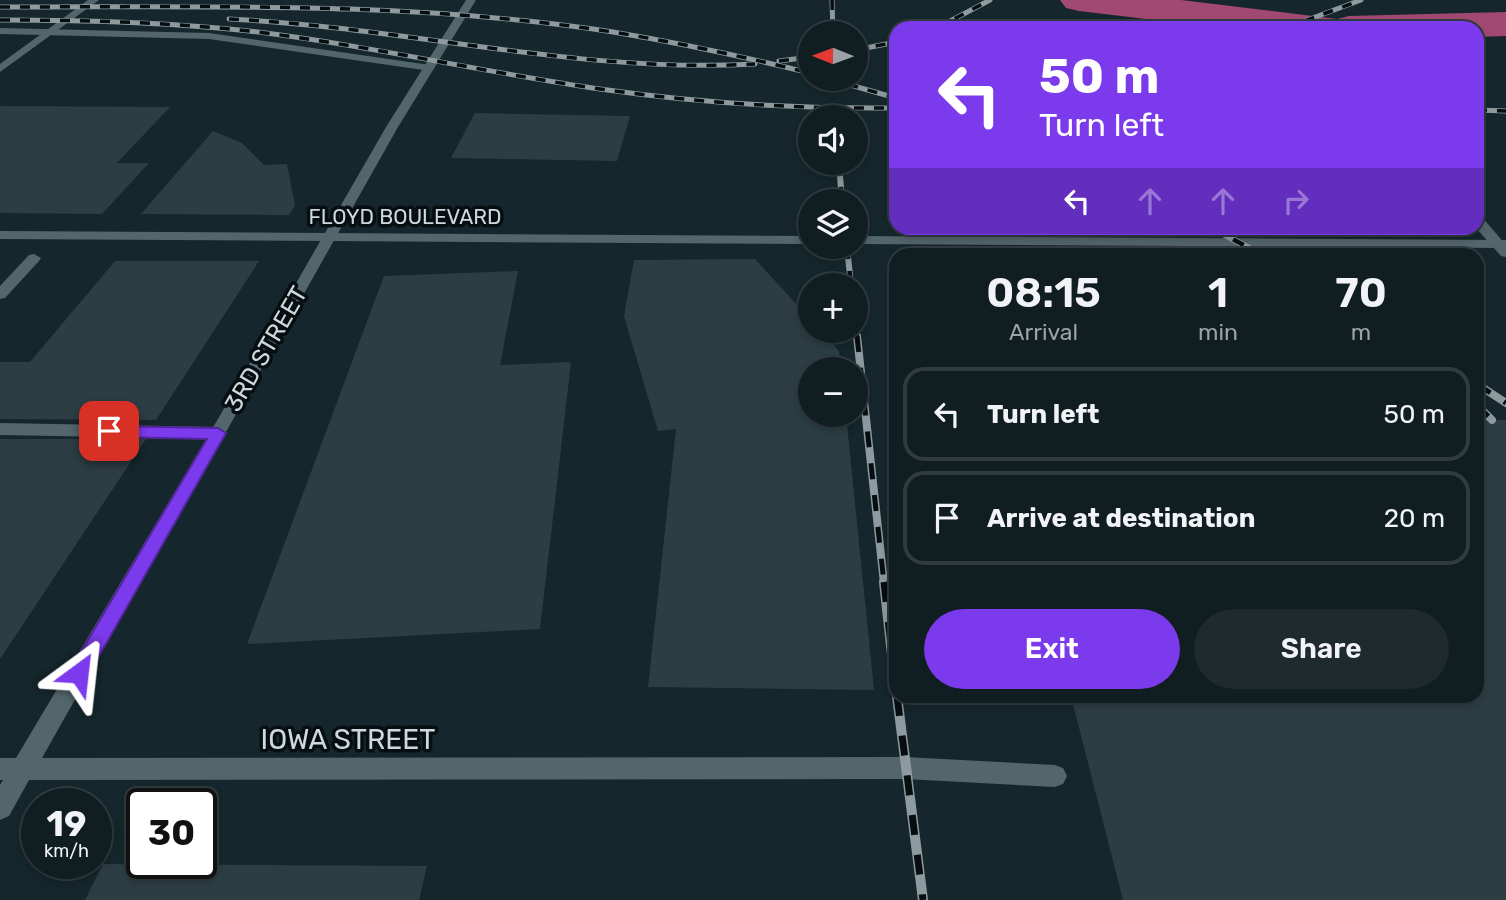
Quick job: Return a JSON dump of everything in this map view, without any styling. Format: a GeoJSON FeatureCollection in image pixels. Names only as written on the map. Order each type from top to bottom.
{"type":"FeatureCollection","features":[{"type":"Feature","properties":{"kind":"street"},"geometry":{"type":"LineString","coordinates":[[0,69],[94,0]]}},
{"type":"Feature","properties":{"kind":"street","name":"3RD STREET"},"geometry":{"type":"LineString","coordinates":[[0,808],[11,769],[218,433],[392,127],[471,0]]}},
{"type":"Feature","properties":{"kind":"street"},"geometry":{"type":"LineString","coordinates":[[0,31],[209,36],[430,68]]}},
{"type":"Feature","properties":{"kind":"street"},"geometry":{"type":"LineString","coordinates":[[1484,228],[1506,253]]}},
{"type":"Feature","properties":{"kind":"street","name":"FLOYD BOULEVARD"},"geometry":{"type":"LineString","coordinates":[[0,235],[798,240]]}},
{"type":"Feature","properties":{"kind":"street"},"geometry":{"type":"LineString","coordinates":[[868,240],[1506,244]]}},
{"type":"Feature","properties":{"kind":"street"},"geometry":{"type":"LineString","coordinates":[[0,295],[34,258]]}},
{"type":"Feature","properties":{"kind":"street"},"geometry":{"type":"LineString","coordinates":[[0,429],[218,433]]}},
{"type":"Feature","properties":{"kind":"street","name":"IOWA STREET"},"geometry":{"type":"LineString","coordinates":[[11,769],[905,768],[1055,776]]}},
{"type":"Feature","properties":{"kind":"building"},"geometry":{"type":"Polygon","coordinates":[[[0,106],[170,107],[117,163],[149,163],[102,214],[0,213],[0,106]]]}},
{"type":"Feature","properties":{"kind":"building"},"geometry":{"type":"Polygon","coordinates":[[[475,113],[630,116],[617,161],[451,158],[475,113]]]}},
{"type":"Feature","properties":{"kind":"building"},"geometry":{"type":"Polygon","coordinates":[[[213,131],[242,143],[264,165],[287,164],[295,206],[289,215],[141,214],[213,131]]]}},
{"type":"Feature","properties":{"kind":"building"},"geometry":{"type":"Polygon","coordinates":[[[755,259],[798,306],[798,343],[832,343],[839,351],[840,357],[798,357],[798,427],[847,427],[874,690],[648,687],[676,429],[658,431],[624,316],[634,260],[755,259]]]}},
{"type":"Feature","properties":{"kind":"building"},"geometry":{"type":"Polygon","coordinates":[[[115,261],[259,261],[156,420],[0,419],[0,362],[30,362],[115,261]]]}},
{"type":"Feature","properties":{"kind":"building"},"geometry":{"type":"Polygon","coordinates":[[[518,271],[500,365],[571,362],[540,629],[247,644],[384,276],[518,271]]]}},
{"type":"Feature","properties":{"kind":"building"},"geometry":{"type":"Polygon","coordinates":[[[1484,420],[1506,420],[1506,900],[1123,900],[1073,703],[1484,703],[1484,420]]]}},
{"type":"Feature","properties":{"kind":"building"},"geometry":{"type":"Polygon","coordinates":[[[0,439],[146,439],[0,659],[0,439]]]}},
{"type":"Feature","properties":{"kind":"building"},"geometry":{"type":"Polygon","coordinates":[[[112,864],[126,864],[126,879],[217,879],[217,865],[427,866],[419,900],[85,900],[96,879],[112,879],[112,864]]]}},
{"type":"Feature","properties":{"kind":"waterway"},"geometry":{"type":"LineString","coordinates":[[1079,0],[1264,21]]}},
{"type":"Feature","properties":{"kind":"waterway"},"geometry":{"type":"LineString","coordinates":[[1484,25],[1506,24]]}},
{"type":"Feature","properties":{"kind":"railway"},"geometry":{"type":"LineString","coordinates":[[832,0],[833,21]]}},
{"type":"Feature","properties":{"kind":"railway"},"geometry":{"type":"LineString","coordinates":[[950,21],[990,0]]}},
{"type":"Feature","properties":{"kind":"railway"},"geometry":{"type":"LineString","coordinates":[[1305,21],[1361,0]]}},
{"type":"Feature","properties":{"kind":"railway"},"geometry":{"type":"LineString","coordinates":[[0,7],[307,8],[461,15],[613,32],[798,70]]}},
{"type":"Feature","properties":{"kind":"railway"},"geometry":{"type":"LineString","coordinates":[[229,19],[361,31],[623,62],[755,64]]}},
{"type":"Feature","properties":{"kind":"railway"},"geometry":{"type":"LineString","coordinates":[[0,20],[124,22],[249,31],[637,94],[748,104],[889,108]]}},
{"type":"Feature","properties":{"kind":"railway"},"geometry":{"type":"LineString","coordinates":[[868,48],[889,43]]}},
{"type":"Feature","properties":{"kind":"railway"},"geometry":{"type":"LineString","coordinates":[[779,61],[798,59]]}},
{"type":"Feature","properties":{"kind":"railway"},"geometry":{"type":"LineString","coordinates":[[868,90],[889,96]]}},
{"type":"Feature","properties":{"kind":"railway"},"geometry":{"type":"LineString","coordinates":[[1484,110],[1506,111]]}},
{"type":"Feature","properties":{"kind":"railway"},"geometry":{"type":"LineString","coordinates":[[840,175],[841,189]]}},
{"type":"Feature","properties":{"kind":"railway"},"geometry":{"type":"LineString","coordinates":[[1225,235],[1249,248]]}},
{"type":"Feature","properties":{"kind":"railway"},"geometry":{"type":"LineString","coordinates":[[848,259],[850,273]]}},
{"type":"Feature","properties":{"kind":"railway"},"geometry":{"type":"LineString","coordinates":[[858,343],[884,583]]}},
{"type":"Feature","properties":{"kind":"railway"},"geometry":{"type":"LineString","coordinates":[[1484,389],[1506,403]]}},
{"type":"Feature","properties":{"kind":"railway"},"geometry":{"type":"LineString","coordinates":[[1484,412],[1492,420]]}},
{"type":"Feature","properties":{"kind":"railway"},"geometry":{"type":"LineString","coordinates":[[884,582],[889,627]]}},
{"type":"Feature","properties":{"kind":"railway"},"geometry":{"type":"LineString","coordinates":[[898,703],[923,900]]}},
{"type":"Feature","properties":{"kind":"route"},"geometry":{"type":"LineString","coordinates":[[79,673],[218,433],[109,431]]}}]}
